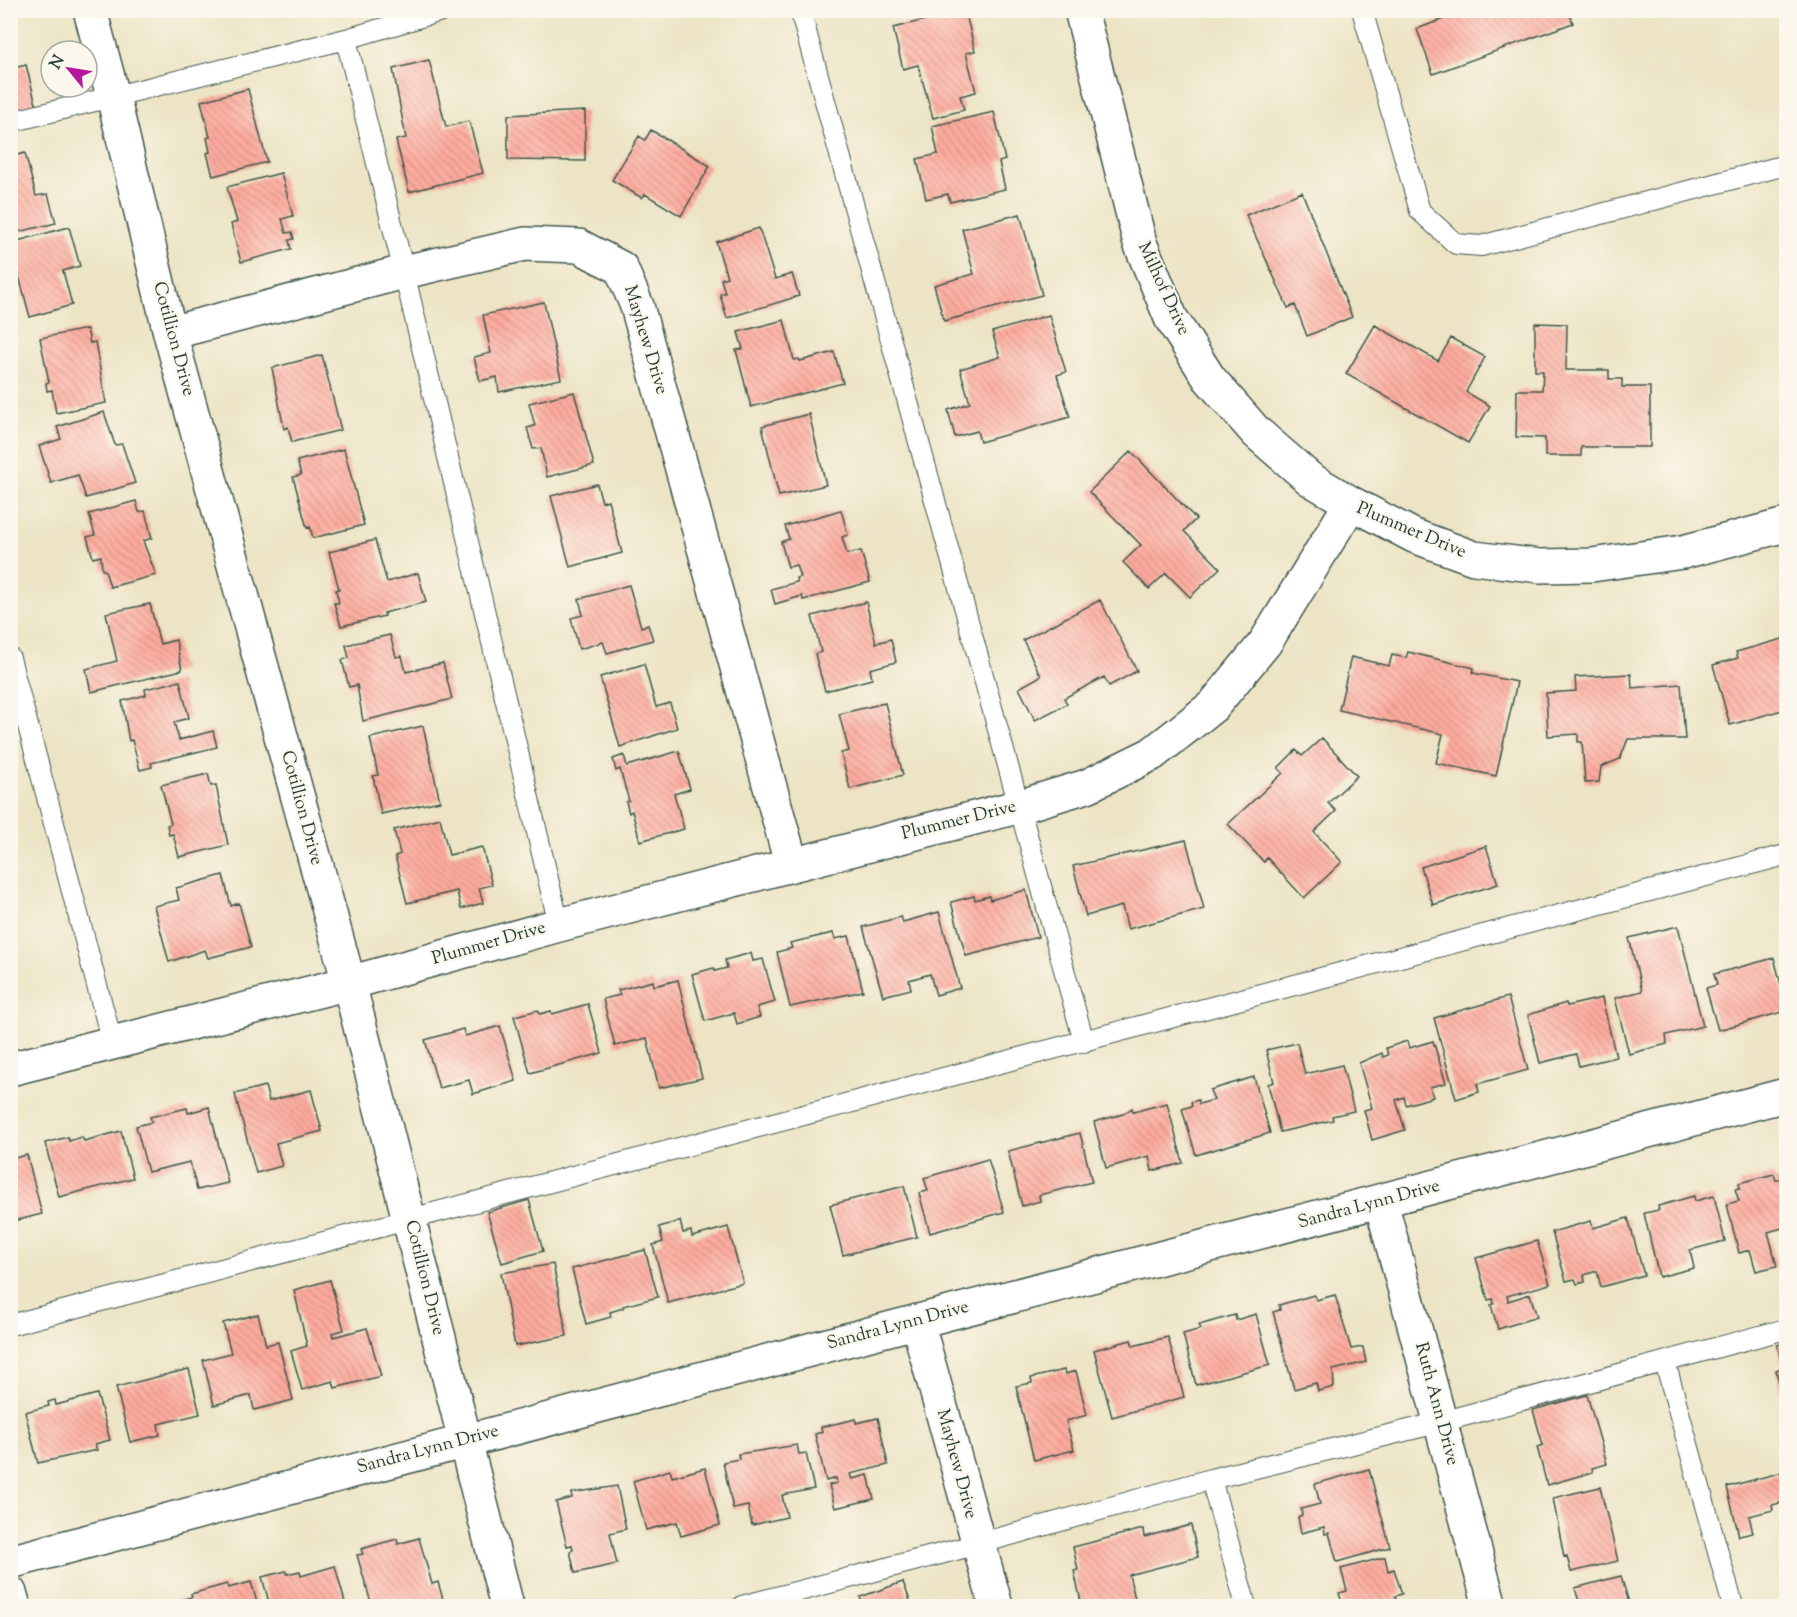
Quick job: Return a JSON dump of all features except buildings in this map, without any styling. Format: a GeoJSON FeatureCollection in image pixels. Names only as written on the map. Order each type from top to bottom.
{"type":"FeatureCollection","features":[{"type":"Feature","properties":{"kind":"street","name":"Cotillion Drive"},"geometry":{"type":"LineString","coordinates":[[90,10],[170,333],[349,983],[507,1606]]}},
{"type":"Feature","properties":{"kind":"street","name":"Milhof Drive"},"geometry":{"type":"LineString","coordinates":[[1081,10],[1140,243],[1171,318],[1209,378],[1257,432],[1310,478],[1351,503]]}},
{"type":"Feature","properties":{"kind":"street","name":"Mayhew Drive"},"geometry":{"type":"LineString","coordinates":[[170,333],[404,272],[525,244],[579,246],[621,268],[637,306],[791,863]]}},
{"type":"Feature","properties":{"kind":"street","name":"Plummer Drive"},"geometry":{"type":"LineString","coordinates":[[10,1069],[349,983],[559,924],[1021,806],[1087,786],[1152,754],[1213,706],[1265,643],[1351,503],[1414,536],[1474,558],[1539,566],[1592,565],[1683,552],[1786,525]]}},
{"type":"Feature","properties":{"kind":"street","name":"Sandra Lynn Drive"},"geometry":{"type":"LineString","coordinates":[[10,1562],[917,1321],[1786,1095]]}},
{"type":"Feature","properties":{"kind":"street","name":"Ruth Ann Drive"},"geometry":{"type":"LineString","coordinates":[[1381,1202],[1490,1606]]}},
{"type":"Feature","properties":{"kind":"street","name":"Mayhew Drive"},"geometry":{"type":"LineString","coordinates":[[917,1321],[996,1606]]}},
{"type":"Feature","properties":{"kind":"street"},"geometry":{"type":"LineString","coordinates":[[10,1593],[14,1606]]}},
{"type":"Feature","properties":{"kind":"lane"},"geometry":{"type":"LineString","coordinates":[[10,122],[346,39],[445,10]]}},
{"type":"Feature","properties":{"kind":"lane"},"geometry":{"type":"LineString","coordinates":[[800,10],[1084,1041]]}},
{"type":"Feature","properties":{"kind":"lane"},"geometry":{"type":"LineString","coordinates":[[1362,10],[1419,211],[1456,244],[1481,246],[1786,165]]}},
{"type":"Feature","properties":{"kind":"lane"},"geometry":{"type":"LineString","coordinates":[[346,39],[404,272],[559,924]]}},
{"type":"Feature","properties":{"kind":"lane"},"geometry":{"type":"LineString","coordinates":[[10,658],[112,1042]]}},
{"type":"Feature","properties":{"kind":"lane"},"geometry":{"type":"LineString","coordinates":[[10,1326],[1786,855]]}},
{"type":"Feature","properties":{"kind":"lane"},"geometry":{"type":"LineString","coordinates":[[746,1606],[1211,1479],[1441,1422],[1786,1329]]}},
{"type":"Feature","properties":{"kind":"lane"},"geometry":{"type":"LineString","coordinates":[[1665,1362],[1733,1606]]}},
{"type":"Feature","properties":{"kind":"lane"},"geometry":{"type":"LineString","coordinates":[[1211,1479],[1246,1606]]}}]}
